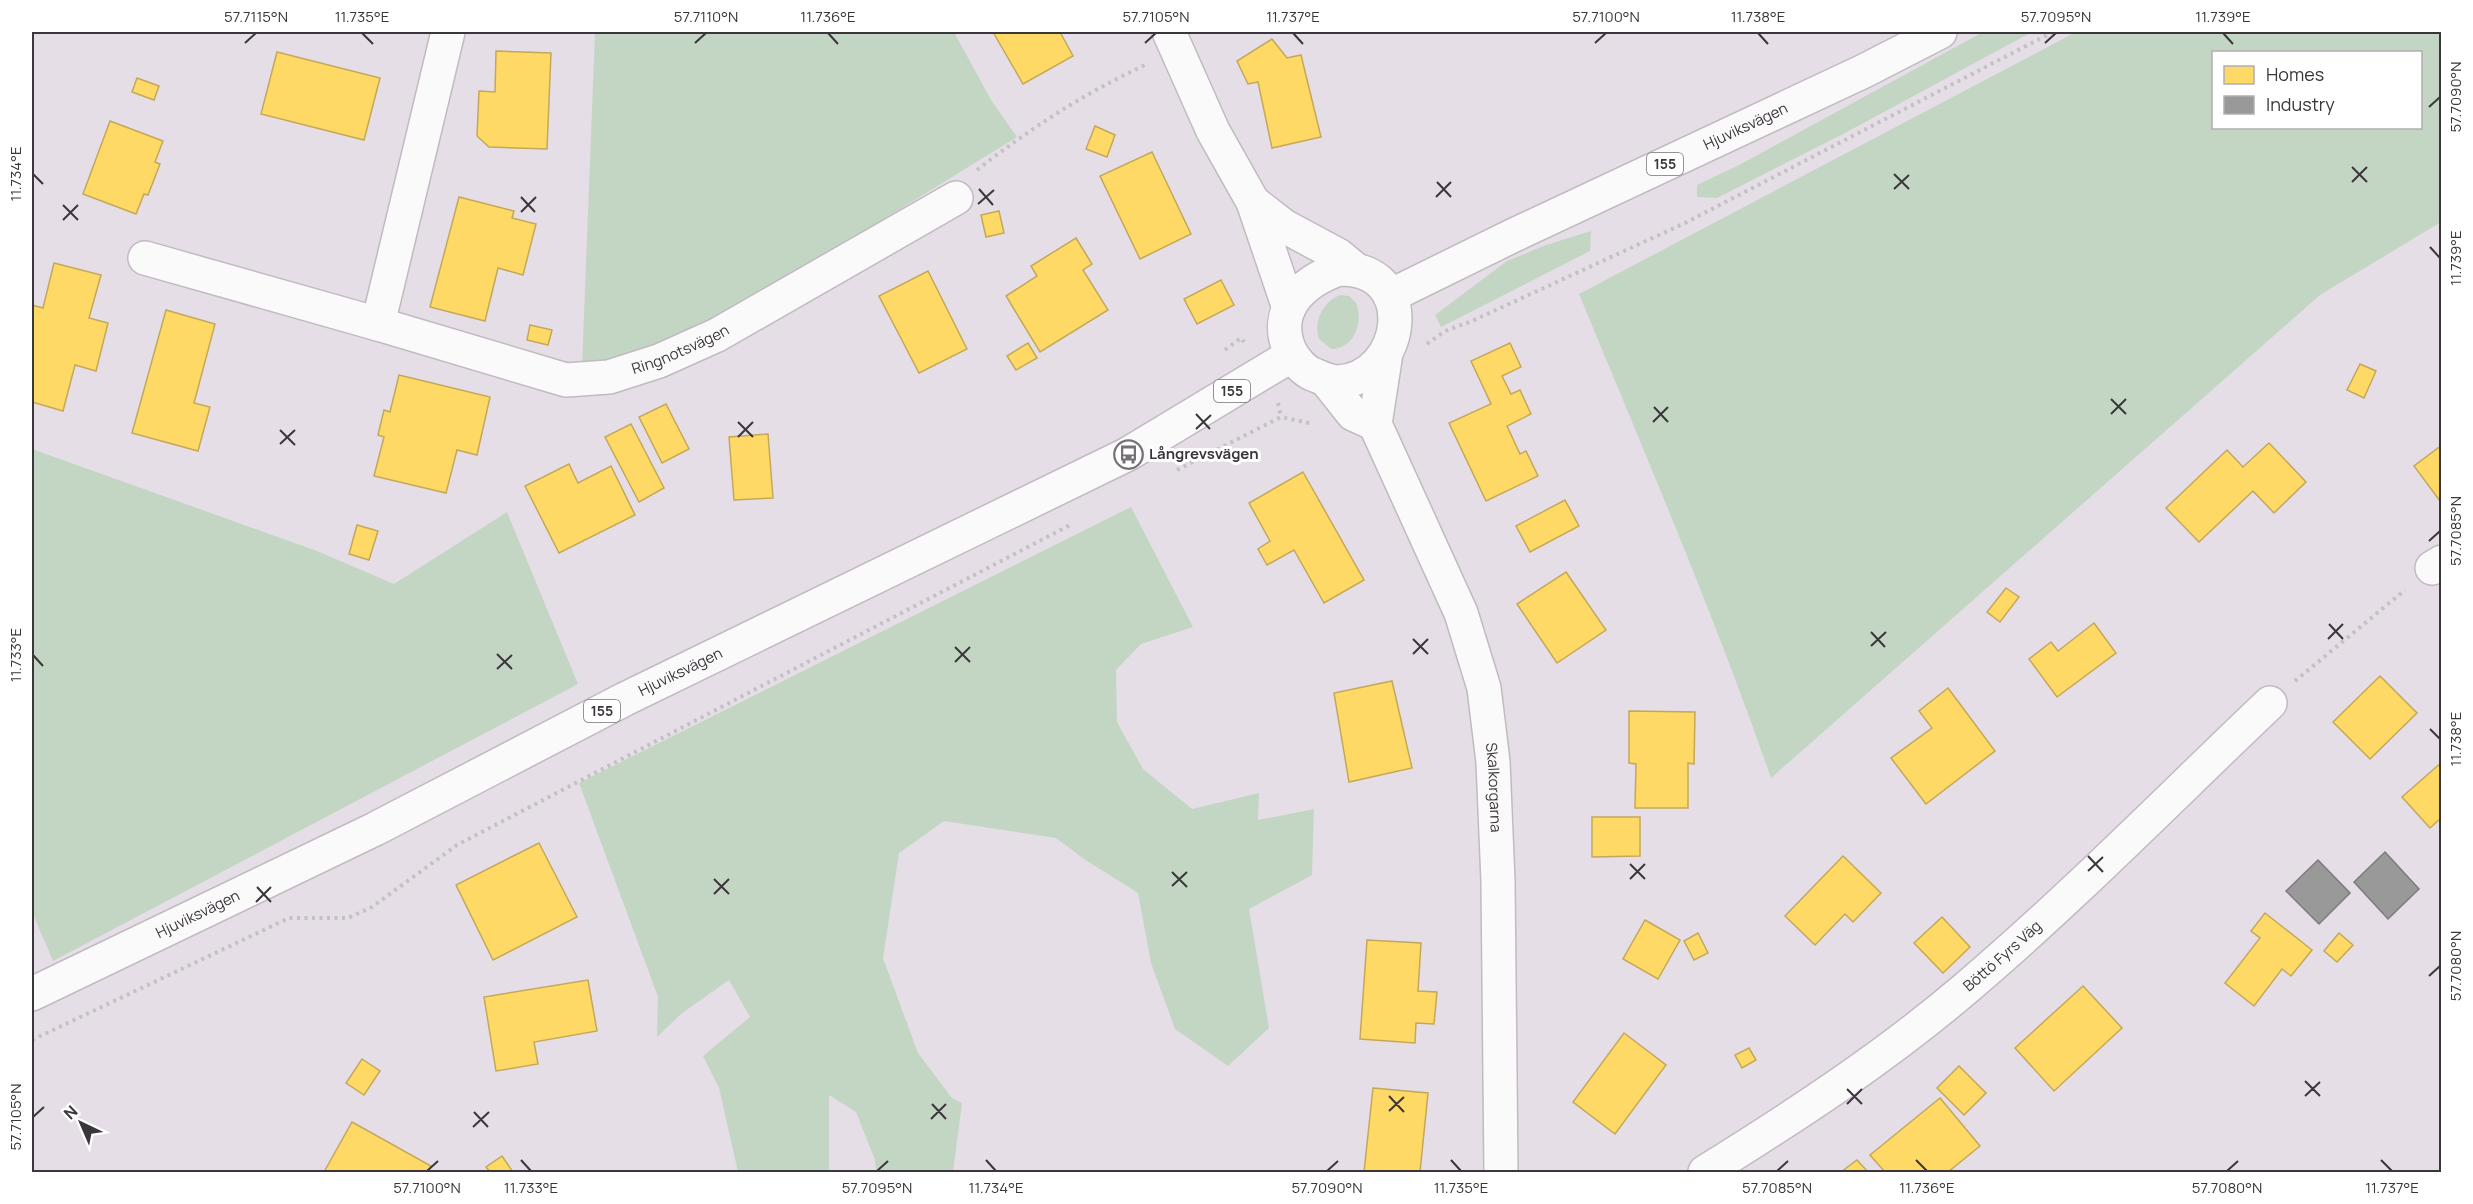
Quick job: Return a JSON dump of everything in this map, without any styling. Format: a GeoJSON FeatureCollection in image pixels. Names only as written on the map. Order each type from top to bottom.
{"type":"FeatureCollection","features":[{"type":"Feature","properties":{"kind":"street"},"geometry":{"type":"LineString","coordinates":[[378,324],[448,32]]}},
{"type":"Feature","properties":{"kind":"street","name":"Hjuviksvägen"},"geometry":{"type":"LineString","coordinates":[[1390,296],[1940,32]]}},
{"type":"Feature","properties":{"kind":"street"},"geometry":{"type":"LineString","coordinates":[[1172,41],[1213,131],[1253,202],[1289,308]]}},
{"type":"Feature","properties":{"kind":"street","name":"Ringnotsvägen"},"geometry":{"type":"LineString","coordinates":[[145,258],[566,380],[609,377],[659,361],[717,335],[956,198]]}},
{"type":"Feature","properties":{"kind":"street"},"geometry":{"type":"LineString","coordinates":[[1253,202],[1284,226],[1338,255],[1355,269]]}},
{"type":"Feature","properties":{"kind":"street"},"geometry":{"type":"LineString","coordinates":[[1326,380],[1353,414],[1375,424],[1386,353],[1396,326],[1395,309],[1384,286],[1370,274],[1355,269],[1339,269],[1309,282],[1289,308],[1284,324],[1285,339],[1292,355],[1307,372],[1338,382],[1359,376],[1375,365],[1386,353]]}},
{"type":"Feature","properties":{"kind":"street","name":"Hjuviksvägen"},"geometry":{"type":"LineString","coordinates":[[32,994],[375,829],[625,699],[1128,454],[1292,355]]}},
{"type":"Feature","properties":{"kind":"street","name":"Skalkorgarna"},"geometry":{"type":"LineString","coordinates":[[1375,424],[1461,613],[1484,688],[1493,762],[1498,892],[1502,1173]]}},
{"type":"Feature","properties":{"kind":"street","name":"Böttö Fyrs Väg"},"geometry":{"type":"LineString","coordinates":[[1706,1173],[1818,1101],[1965,990],[2201,772],[2270,703]]}},
{"type":"Feature","properties":{"kind":"path"},"geometry":{"type":"LineString","coordinates":[[1425,346],[1445,331],[1472,321],[1685,223],[2053,32]]}},
{"type":"Feature","properties":{"kind":"path"},"geometry":{"type":"LineString","coordinates":[[956,198],[964,180],[1025,132],[1063,107],[1111,81],[1172,41]]}},
{"type":"Feature","properties":{"kind":"path"},"geometry":{"type":"LineString","coordinates":[[1167,475],[1281,417],[1314,424]]}},
{"type":"Feature","properties":{"kind":"path"},"geometry":{"type":"LineString","coordinates":[[32,1040],[289,918],[348,918],[372,907],[457,845],[1082,519]]}},
{"type":"Feature","properties":{"kind":"path"},"geometry":{"type":"LineString","coordinates":[[2270,703],[2437,565]]}},
{"type":"Feature","properties":{"kind":"green space"},"geometry":{"type":"Polygon","coordinates":[[[595,32],[954,32],[991,100],[1017,137],[725,317],[627,364],[582,366],[595,32]]]}},
{"type":"Feature","properties":{"kind":"green space"},"geometry":{"type":"Polygon","coordinates":[[[1983,32],[2032,32],[1845,133],[1717,198],[1697,197],[1697,185],[1739,165],[1983,32]]]}},
{"type":"Feature","properties":{"kind":"green space"},"geometry":{"type":"Polygon","coordinates":[[[2076,32],[2441,32],[2441,222],[2320,295],[1771,778],[1703,595],[1579,294],[2076,32]]]}},
{"type":"Feature","properties":{"kind":"green space"},"geometry":{"type":"Polygon","coordinates":[[[1591,231],[1590,251],[1441,327],[1435,315],[1507,261],[1546,245],[1591,231]]]}},
{"type":"Feature","properties":{"kind":"green space"},"geometry":{"type":"Polygon","coordinates":[[[1340,295],[1349,296],[1356,303],[1358,326],[1346,344],[1331,349],[1319,339],[1317,326],[1324,307],[1340,295]]]}},
{"type":"Feature","properties":{"kind":"green space"},"geometry":{"type":"Polygon","coordinates":[[[32,449],[317,551],[394,584],[507,512],[578,684],[53,961],[32,912],[32,449]]]}},
{"type":"Feature","properties":{"kind":"green space"},"geometry":{"type":"Polygon","coordinates":[[[1131,507],[1193,627],[1141,644],[1116,670],[1117,722],[1143,769],[1192,809],[1259,793],[1258,820],[1314,809],[1312,875],[1249,909],[1269,1028],[1228,1066],[1175,1029],[1151,963],[1138,893],[1084,859],[1056,838],[944,821],[899,853],[883,958],[918,1053],[952,1098],[962,1103],[953,1172],[876,1172],[875,1160],[856,1112],[829,1095],[829,1172],[738,1172],[719,1088],[703,1056],[750,1017],[729,980],[681,1014],[657,1037],[658,997],[579,783],[1131,507]]]}},
{"type":"Feature","properties":{"kind":"building: Homes"},"geometry":{"type":"Polygon","coordinates":[[[993,32],[1060,32],[1073,56],[1023,84],[993,32]]]}},
{"type":"Feature","properties":{"kind":"building: Homes"},"geometry":{"type":"Polygon","coordinates":[[[1272,39],[1287,58],[1301,55],[1321,137],[1272,148],[1258,82],[1248,84],[1237,61],[1272,39]]]}},
{"type":"Feature","properties":{"kind":"building: Homes"},"geometry":{"type":"Polygon","coordinates":[[[496,51],[551,53],[547,149],[489,147],[477,136],[479,91],[495,92],[496,51]]]}},
{"type":"Feature","properties":{"kind":"building: Homes"},"geometry":{"type":"Polygon","coordinates":[[[277,52],[380,78],[364,140],[261,114],[277,52]]]}},
{"type":"Feature","properties":{"kind":"building: Homes"},"geometry":{"type":"Polygon","coordinates":[[[137,78],[159,86],[154,100],[132,92],[137,78]]]}},
{"type":"Feature","properties":{"kind":"building: Homes"},"geometry":{"type":"Polygon","coordinates":[[[110,121],[163,141],[155,162],[160,164],[148,195],[144,194],[136,214],[83,194],[110,121]]]}},
{"type":"Feature","properties":{"kind":"building: Homes"},"geometry":{"type":"Polygon","coordinates":[[[1095,126],[1115,135],[1107,157],[1086,149],[1095,126]]]}},
{"type":"Feature","properties":{"kind":"building: Homes"},"geometry":{"type":"Polygon","coordinates":[[[1152,152],[1191,234],[1140,259],[1100,176],[1152,152]]]}},
{"type":"Feature","properties":{"kind":"building: Homes"},"geometry":{"type":"Polygon","coordinates":[[[459,197],[514,211],[512,218],[536,224],[523,275],[498,268],[485,321],[430,307],[459,197]]]}},
{"type":"Feature","properties":{"kind":"building: Homes"},"geometry":{"type":"Polygon","coordinates":[[[999,211],[1004,233],[986,237],[981,215],[999,211]]]}},
{"type":"Feature","properties":{"kind":"building: Homes"},"geometry":{"type":"Polygon","coordinates":[[[1076,238],[1092,264],[1083,270],[1108,310],[1040,352],[1006,296],[1037,276],[1031,266],[1076,238]]]}},
{"type":"Feature","properties":{"kind":"building: Homes"},"geometry":{"type":"Polygon","coordinates":[[[54,263],[101,275],[89,318],[108,323],[96,371],[75,365],[63,411],[32,402],[32,305],[43,308],[54,263]]]}},
{"type":"Feature","properties":{"kind":"building: Homes"},"geometry":{"type":"Polygon","coordinates":[[[928,271],[967,349],[919,373],[879,296],[928,271]]]}},
{"type":"Feature","properties":{"kind":"building: Homes"},"geometry":{"type":"Polygon","coordinates":[[[1221,280],[1234,305],[1197,324],[1184,299],[1221,280]]]}},
{"type":"Feature","properties":{"kind":"building: Homes"},"geometry":{"type":"Polygon","coordinates":[[[166,310],[215,324],[194,403],[210,407],[198,451],[132,433],[166,310]]]}},
{"type":"Feature","properties":{"kind":"building: Homes"},"geometry":{"type":"Polygon","coordinates":[[[530,325],[552,330],[548,345],[527,340],[530,325]]]}},
{"type":"Feature","properties":{"kind":"building: Homes"},"geometry":{"type":"Polygon","coordinates":[[[1028,343],[1037,358],[1016,370],[1007,356],[1028,343]]]}},
{"type":"Feature","properties":{"kind":"building: Homes"},"geometry":{"type":"Polygon","coordinates":[[[1510,343],[1521,367],[1502,376],[1511,394],[1520,390],[1531,414],[1507,426],[1520,454],[1526,451],[1538,476],[1486,501],[1449,423],[1491,404],[1471,361],[1510,343]]]}},
{"type":"Feature","properties":{"kind":"building: Homes"},"geometry":{"type":"Polygon","coordinates":[[[2360,364],[2376,371],[2364,398],[2347,390],[2360,364]]]}},
{"type":"Feature","properties":{"kind":"building: Homes"},"geometry":{"type":"Polygon","coordinates":[[[399,375],[490,397],[477,455],[457,450],[446,493],[374,476],[384,437],[378,435],[384,410],[390,412],[399,375]]]}},
{"type":"Feature","properties":{"kind":"building: Homes"},"geometry":{"type":"Polygon","coordinates":[[[666,404],[689,449],[662,463],[639,417],[666,404]]]}},
{"type":"Feature","properties":{"kind":"building: Homes"},"geometry":{"type":"Polygon","coordinates":[[[631,424],[664,488],[639,502],[605,437],[631,424]]]}},
{"type":"Feature","properties":{"kind":"building: Homes"},"geometry":{"type":"Polygon","coordinates":[[[768,434],[773,498],[734,500],[729,437],[768,434]]]}},
{"type":"Feature","properties":{"kind":"building: Homes"},"geometry":{"type":"Polygon","coordinates":[[[2269,443],[2306,482],[2274,513],[2253,491],[2199,542],[2166,508],[2227,450],[2243,467],[2269,443]]]}},
{"type":"Feature","properties":{"kind":"building: Homes"},"geometry":{"type":"Polygon","coordinates":[[[2442,445],[2442,500],[2440,501],[2414,466],[2442,445]]]}},
{"type":"Feature","properties":{"kind":"building: Homes"},"geometry":{"type":"Polygon","coordinates":[[[569,464],[578,483],[611,466],[635,515],[559,553],[525,486],[569,464]]]}},
{"type":"Feature","properties":{"kind":"building: Homes"},"geometry":{"type":"Polygon","coordinates":[[[1303,472],[1364,580],[1324,603],[1294,550],[1267,565],[1258,549],[1270,541],[1249,503],[1303,472]]]}},
{"type":"Feature","properties":{"kind":"building: Homes"},"geometry":{"type":"Polygon","coordinates":[[[1565,500],[1579,526],[1530,552],[1516,526],[1565,500]]]}},
{"type":"Feature","properties":{"kind":"building: Homes"},"geometry":{"type":"Polygon","coordinates":[[[357,525],[378,531],[369,560],[349,554],[357,525]]]}},
{"type":"Feature","properties":{"kind":"building: Homes"},"geometry":{"type":"Polygon","coordinates":[[[1566,572],[1606,630],[1557,663],[1517,604],[1566,572]]]}},
{"type":"Feature","properties":{"kind":"building: Homes"},"geometry":{"type":"Polygon","coordinates":[[[2006,588],[2019,597],[2000,622],[1987,612],[2006,588]]]}},
{"type":"Feature","properties":{"kind":"building: Homes"},"geometry":{"type":"Polygon","coordinates":[[[2094,623],[2116,653],[2057,697],[2029,659],[2051,642],[2058,651],[2094,623]]]}},
{"type":"Feature","properties":{"kind":"building: Homes"},"geometry":{"type":"Polygon","coordinates":[[[2380,676],[2417,713],[2370,759],[2333,722],[2380,676]]]}},
{"type":"Feature","properties":{"kind":"building: Homes"},"geometry":{"type":"Polygon","coordinates":[[[1392,681],[1412,768],[1349,782],[1334,693],[1392,681]]]}},
{"type":"Feature","properties":{"kind":"building: Homes"},"geometry":{"type":"Polygon","coordinates":[[[1948,688],[1995,751],[1926,804],[1891,758],[1932,728],[1919,711],[1948,688]]]}},
{"type":"Feature","properties":{"kind":"building: Homes"},"geometry":{"type":"Polygon","coordinates":[[[1629,711],[1695,712],[1694,764],[1688,763],[1688,808],[1635,808],[1636,764],[1629,763],[1629,711]]]}},
{"type":"Feature","properties":{"kind":"building: Homes"},"geometry":{"type":"Polygon","coordinates":[[[2442,762],[2442,817],[2430,828],[2402,797],[2442,762]]]}},
{"type":"Feature","properties":{"kind":"building: Homes"},"geometry":{"type":"Polygon","coordinates":[[[1592,817],[1640,817],[1640,856],[1592,857],[1592,817]]]}},
{"type":"Feature","properties":{"kind":"building: Homes"},"geometry":{"type":"Polygon","coordinates":[[[539,843],[577,917],[493,960],[456,885],[539,843]]]}},
{"type":"Feature","properties":{"kind":"building: Homes"},"geometry":{"type":"Polygon","coordinates":[[[1843,856],[1881,893],[1853,922],[1845,914],[1815,945],[1785,916],[1843,856]]]}},
{"type":"Feature","properties":{"kind":"building: Homes"},"geometry":{"type":"Polygon","coordinates":[[[2265,913],[2312,950],[2291,976],[2282,969],[2254,1006],[2225,983],[2260,938],[2251,931],[2265,913]]]}},
{"type":"Feature","properties":{"kind":"building: Homes"},"geometry":{"type":"Polygon","coordinates":[[[1942,917],[1970,947],[1943,973],[1914,943],[1942,917]]]}},
{"type":"Feature","properties":{"kind":"building: Homes"},"geometry":{"type":"Polygon","coordinates":[[[1645,920],[1680,940],[1658,979],[1623,959],[1645,920]]]}},
{"type":"Feature","properties":{"kind":"building: Homes"},"geometry":{"type":"Polygon","coordinates":[[[1698,933],[1708,953],[1694,960],[1684,941],[1698,933]]]}},
{"type":"Feature","properties":{"kind":"building: Homes"},"geometry":{"type":"Polygon","coordinates":[[[2339,933],[2353,945],[2337,962],[2324,951],[2339,933]]]}},
{"type":"Feature","properties":{"kind":"building: Homes"},"geometry":{"type":"Polygon","coordinates":[[[1367,940],[1421,943],[1418,991],[1437,992],[1434,1024],[1416,1023],[1415,1043],[1360,1039],[1367,940]]]}},
{"type":"Feature","properties":{"kind":"building: Homes"},"geometry":{"type":"Polygon","coordinates":[[[588,980],[597,1031],[534,1042],[538,1064],[496,1071],[484,997],[588,980]]]}},
{"type":"Feature","properties":{"kind":"building: Homes"},"geometry":{"type":"Polygon","coordinates":[[[2083,986],[2122,1028],[2054,1091],[2015,1048],[2083,986]]]}},
{"type":"Feature","properties":{"kind":"building: Homes"},"geometry":{"type":"Polygon","coordinates":[[[1624,1033],[1666,1065],[1615,1134],[1573,1102],[1624,1033]]]}},
{"type":"Feature","properties":{"kind":"building: Homes"},"geometry":{"type":"Polygon","coordinates":[[[1749,1048],[1756,1060],[1742,1068],[1735,1055],[1749,1048]]]}},
{"type":"Feature","properties":{"kind":"building: Homes"},"geometry":{"type":"Polygon","coordinates":[[[362,1059],[380,1071],[364,1095],[346,1083],[362,1059]]]}},
{"type":"Feature","properties":{"kind":"building: Homes"},"geometry":{"type":"Polygon","coordinates":[[[1959,1066],[1986,1093],[1964,1115],[1937,1088],[1959,1066]]]}},
{"type":"Feature","properties":{"kind":"building: Homes"},"geometry":{"type":"Polygon","coordinates":[[[1373,1088],[1428,1093],[1420,1172],[1364,1172],[1373,1088]]]}},
{"type":"Feature","properties":{"kind":"building: Homes"},"geometry":{"type":"Polygon","coordinates":[[[1940,1098],[1980,1146],[1948,1172],[1885,1172],[1870,1155],[1940,1098]]]}},
{"type":"Feature","properties":{"kind":"building: Homes"},"geometry":{"type":"Polygon","coordinates":[[[352,1122],[431,1166],[428,1172],[324,1172],[352,1122]]]}},
{"type":"Feature","properties":{"kind":"building: Homes"},"geometry":{"type":"Polygon","coordinates":[[[502,1156],[513,1172],[490,1172],[486,1167],[502,1156]]]}},
{"type":"Feature","properties":{"kind":"building: Homes"},"geometry":{"type":"Polygon","coordinates":[[[1857,1160],[1868,1172],[1841,1172],[1857,1160]]]}},
{"type":"Feature","properties":{"kind":"building: Industry"},"geometry":{"type":"Polygon","coordinates":[[[2385,852],[2419,889],[2388,919],[2354,882],[2385,852]]]}},
{"type":"Feature","properties":{"kind":"building: Industry"},"geometry":{"type":"Polygon","coordinates":[[[2318,860],[2350,893],[2319,924],[2286,891],[2318,860]]]}},
{"type":"Feature","properties":{"kind":"place","name":"Långrevsvägen"},"geometry":{"type":"Point","coordinates":[1128,454]}}]}
